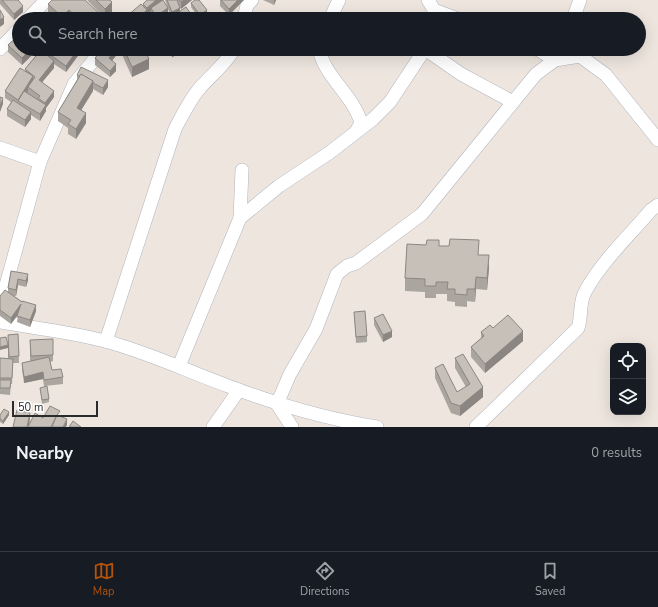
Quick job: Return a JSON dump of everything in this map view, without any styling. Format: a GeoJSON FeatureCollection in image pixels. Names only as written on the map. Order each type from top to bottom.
{"type":"FeatureCollection","features":[{"type":"Feature","properties":{"kind":"street"},"geometry":{"type":"LineString","coordinates":[[35,12],[46,0]]}},
{"type":"Feature","properties":{"kind":"street"},"geometry":{"type":"LineString","coordinates":[[246,12],[247,5],[252,0]]}},
{"type":"Feature","properties":{"kind":"street"},"geometry":{"type":"LineString","coordinates":[[333,12],[339,0]]}},
{"type":"Feature","properties":{"kind":"street"},"geometry":{"type":"LineString","coordinates":[[428,0],[436,12]]}},
{"type":"Feature","properties":{"kind":"street"},"geometry":{"type":"LineString","coordinates":[[576,12],[580,0]]}},
{"type":"Feature","properties":{"kind":"street"},"geometry":{"type":"LineString","coordinates":[[0,49],[12,36]]}},
{"type":"Feature","properties":{"kind":"street"},"geometry":{"type":"LineString","coordinates":[[0,307],[40,162],[74,84],[96,56]]}},
{"type":"Feature","properties":{"kind":"street"},"geometry":{"type":"LineString","coordinates":[[106,341],[175,130],[200,89],[228,61],[230,56]]}},
{"type":"Feature","properties":{"kind":"street"},"geometry":{"type":"LineString","coordinates":[[322,56],[326,65],[358,111],[361,123],[356,132]]}},
{"type":"Feature","properties":{"kind":"street"},"geometry":{"type":"LineString","coordinates":[[240,218],[279,186],[329,153],[373,119],[390,102],[420,56]]}},
{"type":"Feature","properties":{"kind":"street"},"geometry":{"type":"LineString","coordinates":[[435,56],[460,74],[513,102]]}},
{"type":"Feature","properties":{"kind":"street"},"geometry":{"type":"LineString","coordinates":[[277,404],[290,374],[316,330],[337,274],[347,266],[356,263],[422,214],[536,74],[556,56]]}},
{"type":"Feature","properties":{"kind":"street"},"geometry":{"type":"LineString","coordinates":[[580,56],[606,75],[658,140]]}},
{"type":"Feature","properties":{"kind":"street"},"geometry":{"type":"LineString","coordinates":[[0,148],[40,162]]}},
{"type":"Feature","properties":{"kind":"street"},"geometry":{"type":"LineString","coordinates":[[179,366],[240,218],[242,170]]}},
{"type":"Feature","properties":{"kind":"street"},"geometry":{"type":"LineString","coordinates":[[476,427],[578,328],[584,294],[597,274],[651,210],[658,205]]}},
{"type":"Feature","properties":{"kind":"street"},"geometry":{"type":"LineString","coordinates":[[0,322],[106,341],[179,366],[277,404],[353,423],[377,427]]}},
{"type":"Feature","properties":{"kind":"street"},"geometry":{"type":"LineString","coordinates":[[212,427],[239,390]]}},
{"type":"Feature","properties":{"kind":"street"},"geometry":{"type":"LineString","coordinates":[[277,404],[292,427]]}},
{"type":"Feature","properties":{"kind":"building"},"geometry":{"type":"Polygon","coordinates":[[[2,0],[18,0],[23,6],[16,12],[12,12],[2,0]]]}},
{"type":"Feature","properties":{"kind":"building"},"geometry":{"type":"Polygon","coordinates":[[[52,0],[85,0],[98,12],[71,12],[69,10],[67,12],[57,12],[48,4],[52,0]]]}},
{"type":"Feature","properties":{"kind":"building"},"geometry":{"type":"Polygon","coordinates":[[[96,0],[110,0],[112,2],[105,9],[96,0]]]}},
{"type":"Feature","properties":{"kind":"building"},"geometry":{"type":"Polygon","coordinates":[[[147,0],[156,0],[147,8],[143,4],[147,0]]]}},
{"type":"Feature","properties":{"kind":"building"},"geometry":{"type":"Polygon","coordinates":[[[163,0],[168,8],[162,12],[154,12],[151,8],[163,0]]]}},
{"type":"Feature","properties":{"kind":"building"},"geometry":{"type":"Polygon","coordinates":[[[167,0],[177,0],[180,8],[172,12],[167,0]]]}},
{"type":"Feature","properties":{"kind":"building"},"geometry":{"type":"Polygon","coordinates":[[[195,0],[199,0],[207,10],[204,12],[198,12],[191,3],[195,0]]]}},
{"type":"Feature","properties":{"kind":"building"},"geometry":{"type":"Polygon","coordinates":[[[221,0],[238,0],[229,9],[221,0]]]}},
{"type":"Feature","properties":{"kind":"building"},"geometry":{"type":"Polygon","coordinates":[[[141,4],[147,10],[145,12],[132,12],[141,4]]]}},
{"type":"Feature","properties":{"kind":"building"},"geometry":{"type":"Polygon","coordinates":[[[186,7],[190,12],[179,12],[186,7]]]}},
{"type":"Feature","properties":{"kind":"building"},"geometry":{"type":"Polygon","coordinates":[[[0,10],[4,17],[0,20],[0,10]]]}},
{"type":"Feature","properties":{"kind":"building"},"geometry":{"type":"Polygon","coordinates":[[[12,41],[12,49],[8,45],[12,41]]]}},
{"type":"Feature","properties":{"kind":"building"},"geometry":{"type":"Polygon","coordinates":[[[36,56],[48,56],[54,61],[39,80],[54,91],[45,103],[38,98],[40,96],[28,87],[35,77],[25,69],[36,56]]]}},
{"type":"Feature","properties":{"kind":"building"},"geometry":{"type":"Polygon","coordinates":[[[52,56],[73,56],[66,66],[52,56]]]}},
{"type":"Feature","properties":{"kind":"building"},"geometry":{"type":"Polygon","coordinates":[[[97,56],[111,56],[109,58],[116,64],[110,71],[95,58],[97,56]]]}},
{"type":"Feature","properties":{"kind":"building"},"geometry":{"type":"Polygon","coordinates":[[[127,56],[148,56],[149,59],[132,67],[127,56]]]}},
{"type":"Feature","properties":{"kind":"building"},"geometry":{"type":"Polygon","coordinates":[[[81,67],[108,80],[103,88],[81,74],[79,76],[77,75],[81,67]]]}},
{"type":"Feature","properties":{"kind":"building"},"geometry":{"type":"Polygon","coordinates":[[[20,68],[33,76],[18,100],[5,91],[20,68]]]}},
{"type":"Feature","properties":{"kind":"building"},"geometry":{"type":"Polygon","coordinates":[[[81,74],[93,81],[77,108],[86,113],[76,129],[68,124],[71,120],[58,112],[81,74]]]}},
{"type":"Feature","properties":{"kind":"building"},"geometry":{"type":"Polygon","coordinates":[[[24,91],[46,105],[40,114],[18,101],[24,91]]]}},
{"type":"Feature","properties":{"kind":"building"},"geometry":{"type":"Polygon","coordinates":[[[0,97],[3,98],[0,106],[0,97]]]}},
{"type":"Feature","properties":{"kind":"building"},"geometry":{"type":"Polygon","coordinates":[[[13,100],[31,112],[25,120],[7,109],[13,100]]]}},
{"type":"Feature","properties":{"kind":"building"},"geometry":{"type":"Polygon","coordinates":[[[450,239],[479,240],[478,255],[489,255],[487,278],[476,277],[475,289],[467,289],[467,295],[455,294],[455,289],[447,289],[448,282],[436,282],[436,286],[425,286],[425,279],[405,278],[407,244],[426,245],[427,240],[439,240],[439,246],[449,246],[450,239]]]}},
{"type":"Feature","properties":{"kind":"building"},"geometry":{"type":"Polygon","coordinates":[[[11,271],[28,274],[26,281],[18,279],[16,290],[8,288],[11,271]]]}},
{"type":"Feature","properties":{"kind":"building"},"geometry":{"type":"Polygon","coordinates":[[[5,290],[22,302],[36,305],[30,320],[17,316],[21,304],[11,318],[0,310],[0,296],[5,290]]]}},
{"type":"Feature","properties":{"kind":"building"},"geometry":{"type":"Polygon","coordinates":[[[365,311],[367,336],[356,337],[354,312],[365,311]]]}},
{"type":"Feature","properties":{"kind":"building"},"geometry":{"type":"Polygon","coordinates":[[[383,314],[392,331],[383,335],[374,318],[383,314]]]}},
{"type":"Feature","properties":{"kind":"building"},"geometry":{"type":"Polygon","coordinates":[[[508,315],[523,331],[485,364],[471,347],[484,336],[481,332],[490,325],[493,328],[508,315]]]}},
{"type":"Feature","properties":{"kind":"building"},"geometry":{"type":"Polygon","coordinates":[[[18,334],[19,356],[9,357],[8,335],[18,334]]]}},
{"type":"Feature","properties":{"kind":"building"},"geometry":{"type":"Polygon","coordinates":[[[6,337],[8,345],[0,347],[0,338],[6,337]]]}},
{"type":"Feature","properties":{"kind":"building"},"geometry":{"type":"Polygon","coordinates":[[[53,339],[53,355],[31,356],[30,340],[53,339]]]}},
{"type":"Feature","properties":{"kind":"building"},"geometry":{"type":"Polygon","coordinates":[[[463,354],[483,387],[460,406],[451,403],[435,368],[443,364],[457,392],[470,384],[455,358],[463,354]]]}},
{"type":"Feature","properties":{"kind":"building"},"geometry":{"type":"Polygon","coordinates":[[[49,357],[52,370],[61,369],[63,377],[44,380],[43,372],[24,377],[22,363],[49,357]]]}},
{"type":"Feature","properties":{"kind":"building"},"geometry":{"type":"Polygon","coordinates":[[[0,358],[13,359],[12,378],[0,378],[0,358]]]}},
{"type":"Feature","properties":{"kind":"building"},"geometry":{"type":"Polygon","coordinates":[[[0,380],[11,380],[10,388],[0,388],[0,380]]]}},
{"type":"Feature","properties":{"kind":"building"},"geometry":{"type":"Polygon","coordinates":[[[47,386],[49,399],[42,400],[40,388],[47,386]]]}},
{"type":"Feature","properties":{"kind":"building"},"geometry":{"type":"Polygon","coordinates":[[[50,406],[60,411],[57,415],[67,419],[63,427],[52,427],[56,417],[51,427],[28,427],[35,413],[43,418],[50,406]]]}},
{"type":"Feature","properties":{"kind":"building"},"geometry":{"type":"Polygon","coordinates":[[[4,409],[9,412],[3,421],[0,419],[0,415],[4,409]]]}},
{"type":"Feature","properties":{"kind":"building"},"geometry":{"type":"Polygon","coordinates":[[[17,410],[30,413],[27,427],[13,427],[17,410]]]}},
{"type":"Feature","properties":{"kind":"building"},"geometry":{"type":"Polygon","coordinates":[[[73,421],[81,427],[69,427],[73,421]]]}}]}
